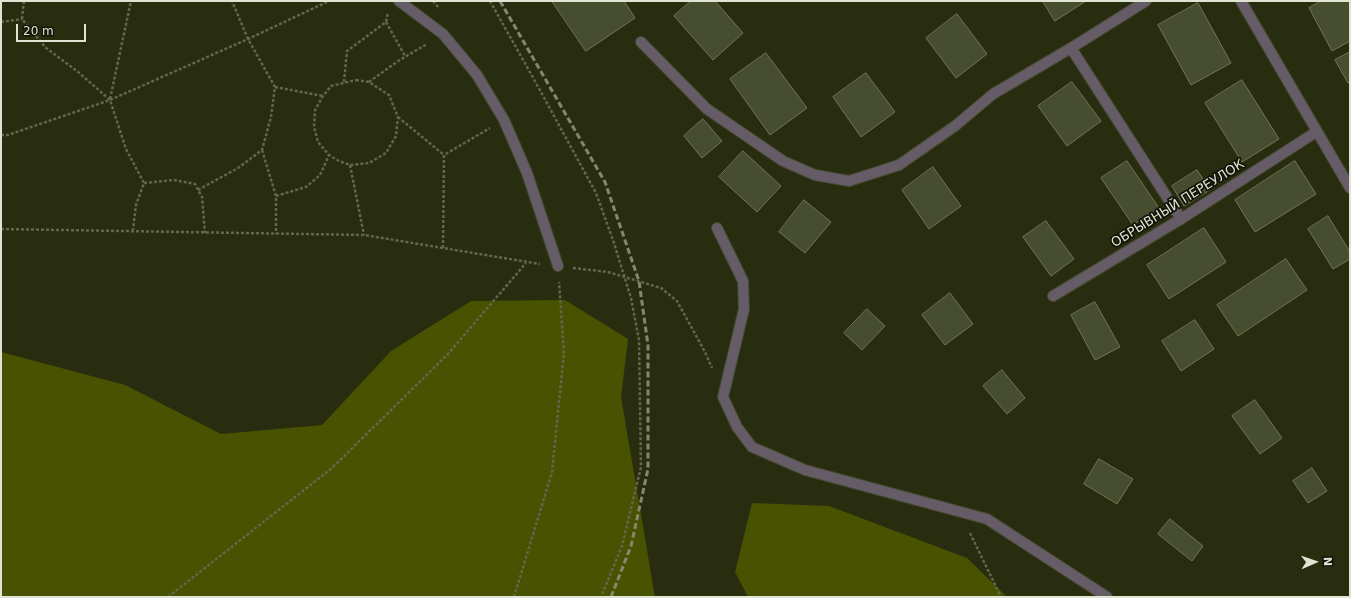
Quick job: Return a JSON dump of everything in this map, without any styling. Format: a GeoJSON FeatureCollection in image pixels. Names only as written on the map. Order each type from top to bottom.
{"type":"FeatureCollection","features":[{"type":"Feature","properties":{"kind":"street"},"geometry":{"type":"LineString","coordinates":[[399,1],[443,34],[478,75],[504,120],[527,173],[558,266]]}},
{"type":"Feature","properties":{"kind":"street"},"geometry":{"type":"LineString","coordinates":[[641,42],[707,109],[783,161],[815,175],[849,182],[900,164],[955,126],[993,94],[1071,48],[1146,1]]}},
{"type":"Feature","properties":{"kind":"street"},"geometry":{"type":"LineString","coordinates":[[1241,1],[1350,188]]}},
{"type":"Feature","properties":{"kind":"street"},"geometry":{"type":"LineString","coordinates":[[1071,48],[1181,219]]}},
{"type":"Feature","properties":{"kind":"street","name":"ОБРЫВНЫЙ ПЕРЕУЛОК"},"geometry":{"type":"LineString","coordinates":[[1053,296],[1181,219],[1316,132]]}},
{"type":"Feature","properties":{"kind":"street"},"geometry":{"type":"LineString","coordinates":[[717,228],[743,281],[744,309],[723,397],[737,426],[752,447],[805,470],[987,519],[1107,597]]}},
{"type":"Feature","properties":{"kind":"path"},"geometry":{"type":"LineString","coordinates":[[24,1],[22,19],[46,48],[77,71],[110,100]]}},
{"type":"Feature","properties":{"kind":"path"},"geometry":{"type":"LineString","coordinates":[[131,1],[110,100],[126,149],[144,183],[136,205],[133,230]]}},
{"type":"Feature","properties":{"kind":"path"},"geometry":{"type":"LineString","coordinates":[[232,1],[248,39],[275,87],[271,117],[262,150],[276,196],[276,234]]}},
{"type":"Feature","properties":{"kind":"path"},"geometry":{"type":"LineString","coordinates":[[1,135],[8,135],[110,100],[248,39],[329,1]]}},
{"type":"Feature","properties":{"kind":"path"},"geometry":{"type":"LineString","coordinates":[[490,1],[596,194],[632,298],[639,340],[641,467],[622,546],[601,597]]}},
{"type":"Feature","properties":{"kind":"path"},"geometry":{"type":"LineString","coordinates":[[388,8],[386,22],[405,56]]}},
{"type":"Feature","properties":{"kind":"path"},"geometry":{"type":"LineString","coordinates":[[1,22],[22,19]]}},
{"type":"Feature","properties":{"kind":"path"},"geometry":{"type":"LineString","coordinates":[[344,82],[347,51],[386,22]]}},
{"type":"Feature","properties":{"kind":"path"},"geometry":{"type":"LineString","coordinates":[[369,82],[405,56],[443,34]]}},
{"type":"Feature","properties":{"kind":"path"},"geometry":{"type":"LineString","coordinates":[[398,117],[396,136],[386,153],[369,163],[350,165],[338,161],[329,155],[318,142],[314,127],[315,110],[331,86],[356,80],[369,82],[389,95],[398,117],[444,155]]}},
{"type":"Feature","properties":{"kind":"path"},"geometry":{"type":"LineString","coordinates":[[275,87],[323,96]]}},
{"type":"Feature","properties":{"kind":"path"},"geometry":{"type":"LineString","coordinates":[[444,155],[504,120]]}},
{"type":"Feature","properties":{"kind":"path"},"geometry":{"type":"LineString","coordinates":[[198,190],[238,168],[262,150]]}},
{"type":"Feature","properties":{"kind":"path"},"geometry":{"type":"LineString","coordinates":[[276,196],[306,187],[320,175],[329,155]]}},
{"type":"Feature","properties":{"kind":"path"},"geometry":{"type":"LineString","coordinates":[[443,248],[444,155]]}},
{"type":"Feature","properties":{"kind":"path"},"geometry":{"type":"LineString","coordinates":[[350,165],[364,235]]}},
{"type":"Feature","properties":{"kind":"path"},"geometry":{"type":"LineString","coordinates":[[144,183],[174,180],[195,184],[202,197],[205,233]]}},
{"type":"Feature","properties":{"kind":"path"},"geometry":{"type":"LineString","coordinates":[[1,229],[364,235],[526,262],[608,272],[661,288],[677,301],[705,352],[723,397]]}},
{"type":"Feature","properties":{"kind":"path"},"geometry":{"type":"LineString","coordinates":[[168,597],[332,468],[447,355],[526,262]]}},
{"type":"Feature","properties":{"kind":"path"},"geometry":{"type":"LineString","coordinates":[[514,597],[552,472],[564,353],[558,266]]}},
{"type":"Feature","properties":{"kind":"path"},"geometry":{"type":"LineString","coordinates":[[960,512],[1002,597]]}},
{"type":"Feature","properties":{"kind":"green space"},"geometry":{"type":"Polygon","coordinates":[[[565,300],[628,339],[621,397],[655,597],[1,597],[1,352],[125,385],[221,434],[322,425],[391,351],[471,301],[565,300]]]}},
{"type":"Feature","properties":{"kind":"green space"},"geometry":{"type":"Polygon","coordinates":[[[752,503],[829,506],[967,558],[1007,597],[748,597],[735,572],[752,503]]]}},
{"type":"Feature","properties":{"kind":"building"},"geometry":{"type":"Polygon","coordinates":[[[552,1],[624,1],[635,18],[586,51],[552,1]]]}},
{"type":"Feature","properties":{"kind":"building"},"geometry":{"type":"Polygon","coordinates":[[[691,1],[715,1],[743,33],[713,60],[674,16],[691,1]]]}},
{"type":"Feature","properties":{"kind":"building"},"geometry":{"type":"Polygon","coordinates":[[[1043,1],[1086,1],[1055,21],[1043,1]]]}},
{"type":"Feature","properties":{"kind":"building"},"geometry":{"type":"Polygon","coordinates":[[[1321,1],[1350,1],[1350,41],[1332,51],[1309,8],[1321,1]]]}},
{"type":"Feature","properties":{"kind":"building"},"geometry":{"type":"Polygon","coordinates":[[[1198,3],[1231,63],[1191,85],[1158,25],[1198,3]]]}},
{"type":"Feature","properties":{"kind":"building"},"geometry":{"type":"Polygon","coordinates":[[[957,14],[987,54],[956,78],[926,38],[957,14]]]}},
{"type":"Feature","properties":{"kind":"building"},"geometry":{"type":"Polygon","coordinates":[[[1350,52],[1350,82],[1348,83],[1335,60],[1350,52]]]}},
{"type":"Feature","properties":{"kind":"building"},"geometry":{"type":"Polygon","coordinates":[[[766,53],[807,108],[770,135],[730,79],[766,53]]]}},
{"type":"Feature","properties":{"kind":"building"},"geometry":{"type":"Polygon","coordinates":[[[866,73],[895,112],[861,137],[833,97],[866,73]]]}},
{"type":"Feature","properties":{"kind":"building"},"geometry":{"type":"Polygon","coordinates":[[[1242,80],[1279,139],[1242,162],[1205,103],[1242,80]]]}},
{"type":"Feature","properties":{"kind":"building"},"geometry":{"type":"Polygon","coordinates":[[[1072,82],[1101,121],[1067,146],[1038,106],[1072,82]]]}},
{"type":"Feature","properties":{"kind":"building"},"geometry":{"type":"Polygon","coordinates":[[[703,119],[722,141],[702,158],[684,136],[703,119]]]}},
{"type":"Feature","properties":{"kind":"building"},"geometry":{"type":"Polygon","coordinates":[[[743,151],[781,186],[757,212],[719,177],[743,151]]]}},
{"type":"Feature","properties":{"kind":"building"},"geometry":{"type":"Polygon","coordinates":[[[1127,161],[1159,208],[1133,225],[1101,178],[1127,161]]]}},
{"type":"Feature","properties":{"kind":"building"},"geometry":{"type":"Polygon","coordinates":[[[1295,161],[1316,194],[1255,232],[1235,200],[1295,161]]]}},
{"type":"Feature","properties":{"kind":"building"},"geometry":{"type":"Polygon","coordinates":[[[933,167],[961,206],[929,229],[902,190],[933,167]]]}},
{"type":"Feature","properties":{"kind":"building"},"geometry":{"type":"Polygon","coordinates":[[[1197,170],[1210,190],[1184,206],[1172,186],[1197,170]]]}},
{"type":"Feature","properties":{"kind":"building"},"geometry":{"type":"Polygon","coordinates":[[[804,200],[831,222],[805,253],[779,232],[804,200]]]}},
{"type":"Feature","properties":{"kind":"building"},"geometry":{"type":"Polygon","coordinates":[[[1328,216],[1350,252],[1350,259],[1333,269],[1308,229],[1328,216]]]}},
{"type":"Feature","properties":{"kind":"building"},"geometry":{"type":"Polygon","coordinates":[[[1046,221],[1074,259],[1051,276],[1023,237],[1046,221]]]}},
{"type":"Feature","properties":{"kind":"building"},"geometry":{"type":"Polygon","coordinates":[[[1204,228],[1226,262],[1169,299],[1147,265],[1204,228]]]}},
{"type":"Feature","properties":{"kind":"building"},"geometry":{"type":"Polygon","coordinates":[[[1286,259],[1307,290],[1238,336],[1217,305],[1286,259]]]}},
{"type":"Feature","properties":{"kind":"building"},"geometry":{"type":"Polygon","coordinates":[[[950,293],[973,324],[945,345],[922,315],[950,293]]]}},
{"type":"Feature","properties":{"kind":"building"},"geometry":{"type":"Polygon","coordinates":[[[1095,302],[1120,347],[1095,360],[1071,315],[1095,302]]]}},
{"type":"Feature","properties":{"kind":"building"},"geometry":{"type":"Polygon","coordinates":[[[867,309],[885,326],[862,350],[844,333],[867,309]]]}},
{"type":"Feature","properties":{"kind":"building"},"geometry":{"type":"Polygon","coordinates":[[[1195,320],[1214,349],[1181,371],[1162,341],[1195,320]]]}},
{"type":"Feature","properties":{"kind":"building"},"geometry":{"type":"Polygon","coordinates":[[[1002,370],[1025,398],[1007,414],[983,386],[1002,370]]]}},
{"type":"Feature","properties":{"kind":"building"},"geometry":{"type":"Polygon","coordinates":[[[1255,400],[1282,438],[1260,454],[1232,416],[1255,400]]]}},
{"type":"Feature","properties":{"kind":"building"},"geometry":{"type":"Polygon","coordinates":[[[1099,459],[1133,479],[1117,504],[1084,484],[1099,459]]]}},
{"type":"Feature","properties":{"kind":"building"},"geometry":{"type":"Polygon","coordinates":[[[1312,468],[1327,491],[1308,503],[1293,481],[1312,468]]]}},
{"type":"Feature","properties":{"kind":"building"},"geometry":{"type":"Polygon","coordinates":[[[1170,519],[1203,546],[1192,561],[1158,534],[1170,519]]]}},
{"type":"Feature","properties":{"kind":"railway"},"geometry":{"type":"LineString","coordinates":[[500,1],[605,182],[639,281],[648,345],[648,469],[631,546],[611,597]]}}]}
